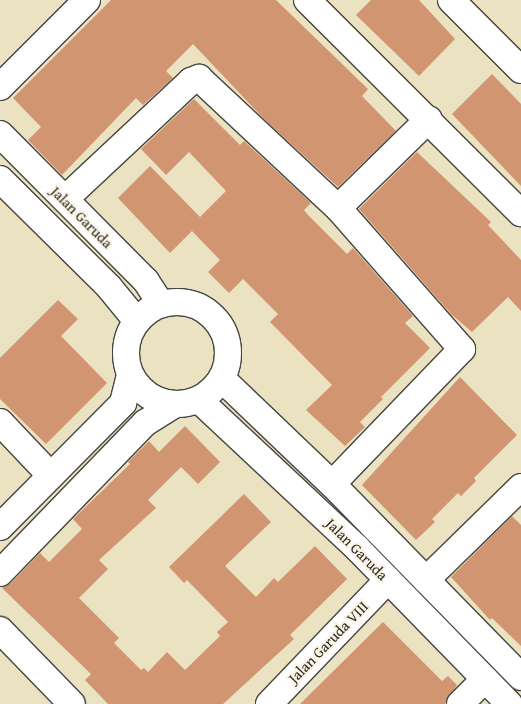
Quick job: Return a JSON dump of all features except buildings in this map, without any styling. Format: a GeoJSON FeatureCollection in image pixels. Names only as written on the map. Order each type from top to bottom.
{"type":"FeatureCollection","features":[{"type":"Feature","properties":{"kind":"street"},"geometry":{"type":"LineString","coordinates":[[0,87],[88,0]]}},
{"type":"Feature","properties":{"kind":"street"},"geometry":{"type":"LineString","coordinates":[[307,0],[429,119],[521,213]]}},
{"type":"Feature","properties":{"kind":"street"},"geometry":{"type":"LineString","coordinates":[[451,0],[521,70]]}},
{"type":"Feature","properties":{"kind":"street"},"geometry":{"type":"LineString","coordinates":[[65,199],[191,80],[199,78],[338,208],[462,348],[332,484]]}},
{"type":"Feature","properties":{"kind":"street"},"geometry":{"type":"LineString","coordinates":[[338,208],[429,119]]}},
{"type":"Feature","properties":{"kind":"street","name":"Jalan Garuda"},"geometry":{"type":"LineString","coordinates":[[0,134],[146,281],[161,304]]}},
{"type":"Feature","properties":{"kind":"street"},"geometry":{"type":"LineString","coordinates":[[0,178],[22,156]]}},
{"type":"Feature","properties":{"kind":"street","name":"Jalan Garuda"},"geometry":{"type":"LineString","coordinates":[[0,178],[109,287],[136,320]]}},
{"type":"Feature","properties":{"kind":"street"},"geometry":{"type":"LineString","coordinates":[[0,572],[145,423],[174,405],[199,400],[222,379],[227,362],[227,345],[221,328],[210,314],[187,303],[161,304],[136,320],[127,338],[125,357],[130,375],[148,396],[174,405]]}},
{"type":"Feature","properties":{"kind":"street"},"geometry":{"type":"LineString","coordinates":[[34,538],[6,521],[123,403],[130,375]]}},
{"type":"Feature","properties":{"kind":"street","name":"Jalan Garuda"},"geometry":{"type":"LineString","coordinates":[[222,379],[332,484],[519,672]]}},
{"type":"Feature","properties":{"kind":"street","name":"Jalan Garuda"},"geometry":{"type":"LineString","coordinates":[[199,400],[357,548],[509,704]]}},
{"type":"Feature","properties":{"kind":"street"},"geometry":{"type":"LineString","coordinates":[[0,422],[51,476]]}},
{"type":"Feature","properties":{"kind":"street"},"geometry":{"type":"LineString","coordinates":[[87,440],[109,460]]}},
{"type":"Feature","properties":{"kind":"street"},"geometry":{"type":"LineString","coordinates":[[426,580],[521,487]]}},
{"type":"Feature","properties":{"kind":"street"},"geometry":{"type":"LineString","coordinates":[[357,548],[377,530]]}},
{"type":"Feature","properties":{"kind":"street","name":"Jalan Garuda VIII"},"geometry":{"type":"LineString","coordinates":[[269,704],[388,580]]}},
{"type":"Feature","properties":{"kind":"street"},"geometry":{"type":"LineString","coordinates":[[0,630],[72,704]]}},
{"type":"Feature","properties":{"kind":"street"},"geometry":{"type":"LineString","coordinates":[[455,648],[476,630]]}},
{"type":"Feature","properties":{"kind":"street"},"geometry":{"type":"LineString","coordinates":[[460,704],[485,680]]}}]}
